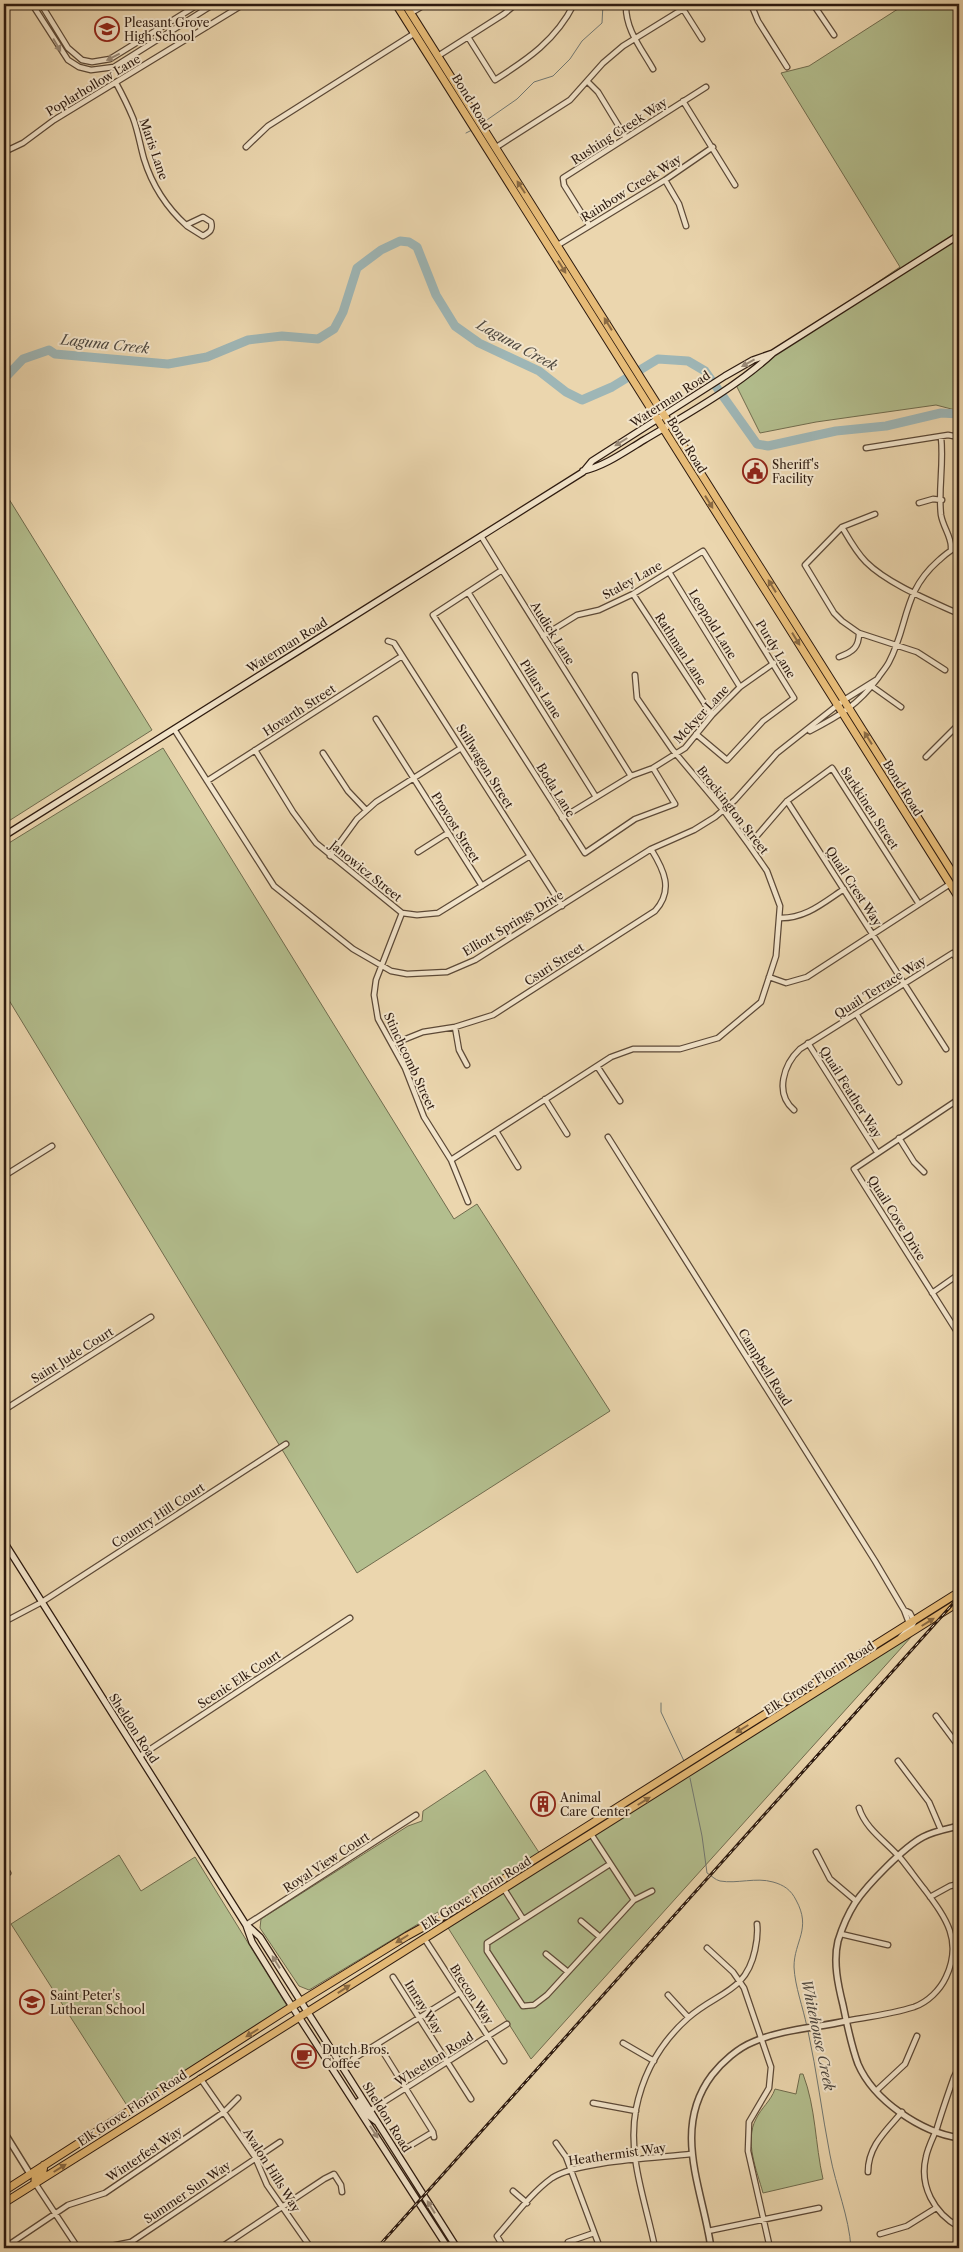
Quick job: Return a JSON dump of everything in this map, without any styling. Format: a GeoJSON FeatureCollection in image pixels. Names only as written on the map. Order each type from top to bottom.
{"type":"FeatureCollection","features":[{"type":"Feature","properties":{"kind":"main road","name":"Bond Road"},"geometry":{"type":"LineString","coordinates":[[396,4],[558,245],[645,383],[661,418]]}},
{"type":"Feature","properties":{"kind":"main road","name":"Bond Road"},"geometry":{"type":"LineString","coordinates":[[405,4],[438,56],[472,118]]}},
{"type":"Feature","properties":{"kind":"main road"},"geometry":{"type":"LineString","coordinates":[[408,22],[413,24],[432,54],[438,56]]}},
{"type":"Feature","properties":{"kind":"main road","name":"Bond Road"},"geometry":{"type":"LineString","coordinates":[[493,150],[521,201],[637,387],[661,418],[843,714],[959,898]]}},
{"type":"Feature","properties":{"kind":"main road"},"geometry":{"type":"LineString","coordinates":[[521,201],[530,209],[551,242],[558,245]]}},
{"type":"Feature","properties":{"kind":"main road","name":"Waterman Road"},"geometry":{"type":"LineString","coordinates":[[4,836],[583,472],[597,468],[697,407],[747,375],[773,353],[959,235]]}},
{"type":"Feature","properties":{"kind":"main road","name":"Waterman Road"},"geometry":{"type":"LineString","coordinates":[[583,472],[592,460],[725,376],[753,360],[773,353]]}},
{"type":"Feature","properties":{"kind":"main road","name":"Bond Road"},"geometry":{"type":"LineString","coordinates":[[666,426],[957,874],[959,883]]}},
{"type":"Feature","properties":{"kind":"main road"},"geometry":{"type":"LineString","coordinates":[[923,842],[931,845],[950,874],[957,874]]}},
{"type":"Feature","properties":{"kind":"main road","name":"Sheldon Road"},"geometry":{"type":"LineString","coordinates":[[4,1542],[246,1925],[252,1942],[448,2248]]}},
{"type":"Feature","properties":{"kind":"main road","name":"Elk Grove Florin Road"},"geometry":{"type":"LineString","coordinates":[[4,2191],[293,2007],[585,1828],[959,1592]]}},
{"type":"Feature","properties":{"kind":"main road","name":"Elk Grove Florin Road"},"geometry":{"type":"LineString","coordinates":[[4,2203],[959,1602]]}},
{"type":"Feature","properties":{"kind":"main road"},"geometry":{"type":"LineString","coordinates":[[896,1642],[911,1627],[912,1622]]}},
{"type":"Feature","properties":{"kind":"main road"},"geometry":{"type":"LineString","coordinates":[[573,1846],[585,1828]]}},
{"type":"Feature","properties":{"kind":"main road"},"geometry":{"type":"LineString","coordinates":[[424,1938],[424,1932],[430,1924]]}},
{"type":"Feature","properties":{"kind":"main road","name":"Sheldon Road"},"geometry":{"type":"LineString","coordinates":[[246,1925],[260,1937],[309,2012],[457,2248]]}},
{"type":"Feature","properties":{"kind":"main road"},"geometry":{"type":"LineString","coordinates":[[350,2094],[356,2097],[368,2115],[380,2125]]}},
{"type":"Feature","properties":{"kind":"main road"},"geometry":{"type":"LineString","coordinates":[[35,2183],[35,2178],[42,2171],[44,2164]]}},
{"type":"Feature","properties":{"kind":"main road"},"geometry":{"type":"LineString","coordinates":[[4,2196],[29,2179],[30,2174]]}},
{"type":"Feature","properties":{"kind":"street"},"geometry":{"type":"LineString","coordinates":[[32,4],[65,56],[79,67],[91,70],[114,67],[214,4]]}},
{"type":"Feature","properties":{"kind":"street"},"geometry":{"type":"LineString","coordinates":[[41,4],[68,48],[82,60],[92,62],[110,59],[199,4]]}},
{"type":"Feature","properties":{"kind":"street","name":"Poplarhollow Lane"},"geometry":{"type":"LineString","coordinates":[[4,152],[23,143],[54,120],[244,4]]}},
{"type":"Feature","properties":{"kind":"street"},"geometry":{"type":"LineString","coordinates":[[411,13],[426,4]]}},
{"type":"Feature","properties":{"kind":"street"},"geometry":{"type":"LineString","coordinates":[[438,56],[504,14],[516,4]]}},
{"type":"Feature","properties":{"kind":"street"},"geometry":{"type":"LineString","coordinates":[[468,37],[495,80],[529,58],[548,42],[562,25],[574,4]]}},
{"type":"Feature","properties":{"kind":"street"},"geometry":{"type":"LineString","coordinates":[[626,4],[627,22],[653,69]]}},
{"type":"Feature","properties":{"kind":"street"},"geometry":{"type":"LineString","coordinates":[[493,150],[563,105],[588,82],[612,54],[691,4]]}},
{"type":"Feature","properties":{"kind":"street"},"geometry":{"type":"LineString","coordinates":[[751,4],[758,21],[786,67]]}},
{"type":"Feature","properties":{"kind":"street"},"geometry":{"type":"LineString","coordinates":[[814,4],[834,35]]}},
{"type":"Feature","properties":{"kind":"street"},"geometry":{"type":"LineString","coordinates":[[683,9],[702,39]]}},
{"type":"Feature","properties":{"kind":"street"},"geometry":{"type":"LineString","coordinates":[[246,147],[268,126],[415,33]]}},
{"type":"Feature","properties":{"kind":"street"},"geometry":{"type":"LineString","coordinates":[[588,82],[598,92],[626,138]]}},
{"type":"Feature","properties":{"kind":"street","name":"Maris Lane"},"geometry":{"type":"LineString","coordinates":[[116,83],[132,117],[144,160],[152,180],[167,205],[186,225],[203,236],[210,232],[212,228],[208,218],[203,217],[186,225]]}},
{"type":"Feature","properties":{"kind":"street","name":"Rushing Creek Way"},"geometry":{"type":"LineString","coordinates":[[589,225],[564,185],[563,178],[706,87]]}},
{"type":"Feature","properties":{"kind":"street"},"geometry":{"type":"LineString","coordinates":[[683,101],[735,184]]}},
{"type":"Feature","properties":{"kind":"street","name":"Rainbow Creek Way"},"geometry":{"type":"LineString","coordinates":[[558,245],[665,180],[713,147]]}},
{"type":"Feature","properties":{"kind":"street"},"geometry":{"type":"LineString","coordinates":[[665,180],[680,204],[686,226]]}},
{"type":"Feature","properties":{"kind":"street"},"geometry":{"type":"LineString","coordinates":[[866,448],[948,435],[959,436]]}},
{"type":"Feature","properties":{"kind":"street"},"geometry":{"type":"LineString","coordinates":[[941,437],[944,461],[942,522],[952,543],[951,548]]}},
{"type":"Feature","properties":{"kind":"street"},"geometry":{"type":"LineString","coordinates":[[919,503],[933,498],[942,500]]}},
{"type":"Feature","properties":{"kind":"street"},"geometry":{"type":"LineString","coordinates":[[875,514],[842,527],[805,565],[834,613],[842,621],[859,632],[917,652],[944,670]]}},
{"type":"Feature","properties":{"kind":"street"},"geometry":{"type":"LineString","coordinates":[[842,527],[869,565],[912,592],[959,614]]}},
{"type":"Feature","properties":{"kind":"street","name":"Audick Lane"},"geometry":{"type":"LineString","coordinates":[[481,536],[631,776]]}},
{"type":"Feature","properties":{"kind":"street"},"geometry":{"type":"LineString","coordinates":[[803,734],[843,714],[873,687],[888,664],[896,645],[912,592],[926,573],[951,548],[959,546]]}},
{"type":"Feature","properties":{"kind":"street","name":"Staley Lane"},"geometry":{"type":"LineString","coordinates":[[543,636],[577,615],[599,610],[633,594],[703,551]]}},
{"type":"Feature","properties":{"kind":"street","name":"Purdy Lane"},"geometry":{"type":"LineString","coordinates":[[696,734],[727,760],[764,721],[794,698],[703,551]]}},
{"type":"Feature","properties":{"kind":"street"},"geometry":{"type":"LineString","coordinates":[[468,592],[502,570]]}},
{"type":"Feature","properties":{"kind":"street","name":"Leopold Lane"},"geometry":{"type":"LineString","coordinates":[[668,572],[740,687]]}},
{"type":"Feature","properties":{"kind":"street","name":"Boda Lane"},"geometry":{"type":"LineString","coordinates":[[468,592],[433,614],[585,853],[636,819],[675,804],[653,768]]}},
{"type":"Feature","properties":{"kind":"street","name":"Pillars Lane"},"geometry":{"type":"LineString","coordinates":[[468,592],[596,796]]}},
{"type":"Feature","properties":{"kind":"street","name":"Rathman Lane"},"geometry":{"type":"LineString","coordinates":[[633,594],[712,715]]}},
{"type":"Feature","properties":{"kind":"street"},"geometry":{"type":"LineString","coordinates":[[839,657],[848,654],[856,647],[859,632]]}},
{"type":"Feature","properties":{"kind":"street","name":"Stillwagon Street"},"geometry":{"type":"LineString","coordinates":[[388,641],[394,643],[562,906]]}},
{"type":"Feature","properties":{"kind":"street","name":"Hovarth Street"},"geometry":{"type":"LineString","coordinates":[[207,781],[402,656]]}},
{"type":"Feature","properties":{"kind":"street","name":"Mckyer Lane"},"geometry":{"type":"LineString","coordinates":[[562,818],[631,776],[653,768],[686,748],[712,715],[740,687],[774,663]]}},
{"type":"Feature","properties":{"kind":"street","name":"Brockington Street"},"geometry":{"type":"LineString","coordinates":[[450,1160],[611,1057],[633,1049],[680,1048],[718,1038],[761,1002],[776,956],[780,906],[767,871],[724,811],[676,754],[637,698],[635,675]]}},
{"type":"Feature","properties":{"kind":"street"},"geometry":{"type":"LineString","coordinates":[[803,734],[844,700],[876,680]]}},
{"type":"Feature","properties":{"kind":"street"},"geometry":{"type":"LineString","coordinates":[[873,687],[901,707]]}},
{"type":"Feature","properties":{"kind":"street","name":"Provost Street"},"geometry":{"type":"LineString","coordinates":[[376,719],[482,886]]}},
{"type":"Feature","properties":{"kind":"street"},"geometry":{"type":"LineString","coordinates":[[926,757],[959,724]]}},
{"type":"Feature","properties":{"kind":"street","name":"Elliott Springs Drive"},"geometry":{"type":"LineString","coordinates":[[174,729],[274,886],[353,949],[391,971],[407,974],[447,972],[474,960],[651,849],[694,830],[724,811],[777,753],[803,734]]}},
{"type":"Feature","properties":{"kind":"street"},"geometry":{"type":"LineString","coordinates":[[330,856],[366,810],[461,748]]}},
{"type":"Feature","properties":{"kind":"street","name":"Janowicz Street"},"geometry":{"type":"LineString","coordinates":[[255,750],[305,830],[330,856],[402,913],[417,915],[438,913],[530,856]]}},
{"type":"Feature","properties":{"kind":"street"},"geometry":{"type":"LineString","coordinates":[[324,752],[348,792],[366,810]]}},
{"type":"Feature","properties":{"kind":"street","name":"Sarkkinen Street"},"geometry":{"type":"LineString","coordinates":[[749,845],[787,801],[832,768],[919,904]]}},
{"type":"Feature","properties":{"kind":"street","name":"Quail Crest Way"},"geometry":{"type":"LineString","coordinates":[[787,801],[946,1048]]}},
{"type":"Feature","properties":{"kind":"street"},"geometry":{"type":"LineString","coordinates":[[418,852],[448,833]]}},
{"type":"Feature","properties":{"kind":"street","name":"Csuri Street"},"geometry":{"type":"LineString","coordinates":[[393,1044],[422,1032],[454,1027],[493,1015],[656,911],[663,903],[666,894],[666,883],[651,849]]}},
{"type":"Feature","properties":{"kind":"street"},"geometry":{"type":"LineString","coordinates":[[769,976],[786,983],[807,977],[950,884]]}},
{"type":"Feature","properties":{"kind":"street"},"geometry":{"type":"LineString","coordinates":[[779,918],[792,918],[809,912],[844,889]]}},
{"type":"Feature","properties":{"kind":"street","name":"Stinchcomb Street"},"geometry":{"type":"LineString","coordinates":[[402,913],[376,980],[374,995],[378,1019],[393,1044],[424,1116],[450,1160],[468,1202]]}},
{"type":"Feature","properties":{"kind":"street","name":"Quail Terrace Way"},"geometry":{"type":"LineString","coordinates":[[794,1110],[786,1101],[783,1092],[785,1071],[794,1055],[808,1043],[857,1015],[905,982],[953,953],[959,963]]}},
{"type":"Feature","properties":{"kind":"street"},"geometry":{"type":"LineString","coordinates":[[857,1015],[899,1082]]}},
{"type":"Feature","properties":{"kind":"street"},"geometry":{"type":"LineString","coordinates":[[454,1027],[459,1050],[467,1065]]}},
{"type":"Feature","properties":{"kind":"street","name":"Quail Feather Way"},"geometry":{"type":"LineString","coordinates":[[808,1043],[877,1152]]}},
{"type":"Feature","properties":{"kind":"street"},"geometry":{"type":"LineString","coordinates":[[597,1066],[620,1101]]}},
{"type":"Feature","properties":{"kind":"street"},"geometry":{"type":"LineString","coordinates":[[545,1099],[567,1134]]}},
{"type":"Feature","properties":{"kind":"street","name":"Quail Cove Drive"},"geometry":{"type":"LineString","coordinates":[[959,1099],[854,1169],[959,1335]]}},
{"type":"Feature","properties":{"kind":"street"},"geometry":{"type":"LineString","coordinates":[[496,1130],[518,1167]]}},
{"type":"Feature","properties":{"kind":"street","name":"Campbell Road"},"geometry":{"type":"LineString","coordinates":[[608,1137],[876,1561],[904,1610],[910,1613],[912,1622]]}},
{"type":"Feature","properties":{"kind":"street"},"geometry":{"type":"LineString","coordinates":[[899,1138],[914,1162],[924,1172]]}},
{"type":"Feature","properties":{"kind":"street"},"geometry":{"type":"LineString","coordinates":[[4,1176],[52,1146]]}},
{"type":"Feature","properties":{"kind":"street"},"geometry":{"type":"LineString","coordinates":[[957,1223],[959,1234]]}},
{"type":"Feature","properties":{"kind":"street"},"geometry":{"type":"LineString","coordinates":[[932,1293],[959,1274]]}},
{"type":"Feature","properties":{"kind":"street","name":"Saint Jude Court"},"geometry":{"type":"LineString","coordinates":[[4,1410],[151,1317]]}},
{"type":"Feature","properties":{"kind":"street","name":"Country Hill Court"},"geometry":{"type":"LineString","coordinates":[[4,1622],[42,1602],[286,1444]]}},
{"type":"Feature","properties":{"kind":"street","name":"Scenic Elk Court"},"geometry":{"type":"LineString","coordinates":[[140,1756],[350,1618]]}},
{"type":"Feature","properties":{"kind":"street"},"geometry":{"type":"LineString","coordinates":[[936,1716],[959,1748]]}},
{"type":"Feature","properties":{"kind":"street"},"geometry":{"type":"LineString","coordinates":[[898,1761],[929,1802],[941,1830]]}},
{"type":"Feature","properties":{"kind":"street"},"geometry":{"type":"LineString","coordinates":[[711,2248],[695,2181],[691,2154],[692,2120],[704,2088],[725,2061],[752,2042],[762,2039],[914,2006],[925,2001],[940,1988],[952,1960],[952,1938],[946,1918],[898,1856],[866,1824],[859,1808]]}},
{"type":"Feature","properties":{"kind":"street","name":"Royal View Court"},"geometry":{"type":"LineString","coordinates":[[246,1925],[416,1815]]}},
{"type":"Feature","properties":{"kind":"street"},"geometry":{"type":"LineString","coordinates":[[959,1826],[941,1830],[921,1838],[898,1856],[856,1901],[841,1934],[836,1961],[846,2021],[859,2066],[876,2091],[902,2112],[936,2131],[959,2138]]}},
{"type":"Feature","properties":{"kind":"street"},"geometry":{"type":"LineString","coordinates":[[591,1834],[634,1900]]}},
{"type":"Feature","properties":{"kind":"street"},"geometry":{"type":"LineString","coordinates":[[816,1852],[830,1879],[856,1901]]}},
{"type":"Feature","properties":{"kind":"street"},"geometry":{"type":"LineString","coordinates":[[610,1864],[489,1940],[486,1946],[523,2006],[534,2005],[568,1972],[634,1900],[652,1891]]}},
{"type":"Feature","properties":{"kind":"street"},"geometry":{"type":"LineString","coordinates":[[4,1866],[8,1873]]}},
{"type":"Feature","properties":{"kind":"street"},"geometry":{"type":"LineString","coordinates":[[930,1897],[950,1886],[959,1884]]}},
{"type":"Feature","properties":{"kind":"street"},"geometry":{"type":"LineString","coordinates":[[504,1889],[523,1919]]}},
{"type":"Feature","properties":{"kind":"street"},"geometry":{"type":"LineString","coordinates":[[581,1921],[600,1937]]}},
{"type":"Feature","properties":{"kind":"street"},"geometry":{"type":"LineString","coordinates":[[655,2248],[634,2160],[636,2111],[642,2088],[654,2060],[688,2017],[713,1998],[740,1982],[752,1963],[758,1935],[757,1924]]}},
{"type":"Feature","properties":{"kind":"street"},"geometry":{"type":"LineString","coordinates":[[841,1934],[888,1945]]}},
{"type":"Feature","properties":{"kind":"street","name":"Brecon Way"},"geometry":{"type":"LineString","coordinates":[[424,1938],[504,2061]]}},
{"type":"Feature","properties":{"kind":"street"},"geometry":{"type":"LineString","coordinates":[[708,1948],[740,1982],[750,2000],[771,2067],[767,2093],[749,2122],[747,2142],[770,2248]]}},
{"type":"Feature","properties":{"kind":"street"},"geometry":{"type":"LineString","coordinates":[[546,1954],[568,1972]]}},
{"type":"Feature","properties":{"kind":"street","name":"Imray Way"},"geometry":{"type":"LineString","coordinates":[[393,1977],[471,2099]]}},
{"type":"Feature","properties":{"kind":"street"},"geometry":{"type":"LineString","coordinates":[[353,2059],[460,1993]]}},
{"type":"Feature","properties":{"kind":"street"},"geometry":{"type":"LineString","coordinates":[[668,1995],[688,2017]]}},
{"type":"Feature","properties":{"kind":"street","name":"Wheelton Road"},"geometry":{"type":"LineString","coordinates":[[371,2110],[507,2024]]}},
{"type":"Feature","properties":{"kind":"street"},"geometry":{"type":"LineString","coordinates":[[876,2091],[905,2064],[916,2036]]}},
{"type":"Feature","properties":{"kind":"street"},"geometry":{"type":"LineString","coordinates":[[623,2043],[654,2060]]}},
{"type":"Feature","properties":{"kind":"street"},"geometry":{"type":"LineString","coordinates":[[378,2044],[434,2134],[408,2147]]}},
{"type":"Feature","properties":{"kind":"street"},"geometry":{"type":"LineString","coordinates":[[959,2067],[927,2154],[924,2170],[927,2191],[936,2208],[959,2227]]}},
{"type":"Feature","properties":{"kind":"street","name":"Avalon Hills Way"},"geometry":{"type":"LineString","coordinates":[[200,2078],[255,2157],[267,2185],[311,2248]]}},
{"type":"Feature","properties":{"kind":"street","name":"Winterfest Way"},"geometry":{"type":"LineString","coordinates":[[4,2248],[68,2205],[105,2194],[224,2112],[238,2098]]}},
{"type":"Feature","properties":{"kind":"street"},"geometry":{"type":"LineString","coordinates":[[593,2103],[636,2111]]}},
{"type":"Feature","properties":{"kind":"street"},"geometry":{"type":"LineString","coordinates":[[868,2172],[868,2161],[872,2149],[902,2112]]}},
{"type":"Feature","properties":{"kind":"street"},"geometry":{"type":"LineString","coordinates":[[4,2132],[6,2141],[30,2174]]}},
{"type":"Feature","properties":{"kind":"street","name":"Summer Sun Way"},"geometry":{"type":"LineString","coordinates":[[101,2248],[131,2242],[280,2142]]}},
{"type":"Feature","properties":{"kind":"street"},"geometry":{"type":"LineString","coordinates":[[556,2143],[564,2152],[600,2248]]}},
{"type":"Feature","properties":{"kind":"street","name":"Heathermist Way"},"geometry":{"type":"LineString","coordinates":[[504,2248],[497,2236],[548,2181],[570,2169],[691,2154]]}},
{"type":"Feature","properties":{"kind":"street"},"geometry":{"type":"LineString","coordinates":[[220,2248],[334,2174],[341,2185],[342,2192]]}},
{"type":"Feature","properties":{"kind":"street"},"geometry":{"type":"LineString","coordinates":[[35,2183],[78,2248]]}},
{"type":"Feature","properties":{"kind":"street"},"geometry":{"type":"LineString","coordinates":[[513,2190],[527,2203]]}},
{"type":"Feature","properties":{"kind":"street"},"geometry":{"type":"LineString","coordinates":[[708,2231],[819,2208]]}},
{"type":"Feature","properties":{"kind":"street"},"geometry":{"type":"LineString","coordinates":[[880,2234],[907,2226],[936,2208]]}},
{"type":"Feature","properties":{"kind":"street"},"geometry":{"type":"LineString","coordinates":[[568,2242],[594,2233]]}},
{"type":"Feature","properties":{"kind":"green space"},"geometry":{"type":"Polygon","coordinates":[[[901,4],[959,4],[959,411],[936,405],[816,422],[760,433],[735,383],[788,343],[900,267],[781,73],[809,66],[901,7],[901,4]]]}},
{"type":"Feature","properties":{"kind":"green space"},"geometry":{"type":"Polygon","coordinates":[[[4,491],[152,730],[4,824],[4,491]]]}},
{"type":"Feature","properties":{"kind":"green space"},"geometry":{"type":"Polygon","coordinates":[[[163,748],[454,1219],[477,1204],[610,1411],[357,1573],[4,992],[4,846],[163,748]]]}},
{"type":"Feature","properties":{"kind":"green space"},"geometry":{"type":"Polygon","coordinates":[[[948,1596],[531,2059],[438,1912],[309,1990],[299,1986],[260,1928],[261,1919],[408,1826],[422,1821],[423,1811],[485,1770],[540,1854],[948,1596]]]}},
{"type":"Feature","properties":{"kind":"green space"},"geometry":{"type":"Polygon","coordinates":[[[119,1855],[141,1891],[195,1857],[287,2006],[128,2107],[11,1924],[119,1855]]]}},
{"type":"Feature","properties":{"kind":"green space"},"geometry":{"type":"Polygon","coordinates":[[[800,2074],[803,2074],[813,2113],[823,2179],[763,2193],[751,2146],[753,2128],[758,2115],[775,2089],[796,2094],[800,2074]]]}},
{"type":"Feature","properties":{"kind":"waterway"},"geometry":{"type":"LineString","coordinates":[[484,122],[517,99],[534,82],[553,76],[570,59],[582,41],[602,23],[603,4]]}},
{"type":"Feature","properties":{"kind":"waterway"},"geometry":{"type":"LineString","coordinates":[[466,133],[472,130]]}},
{"type":"Feature","properties":{"kind":"waterway","name":"Laguna Creek"},"geometry":{"type":"LineString","coordinates":[[4,379],[23,359],[49,350],[55,354],[168,364],[207,357],[248,340],[282,336],[318,339],[334,329],[343,312],[357,268],[381,250],[400,241],[409,242],[417,247],[436,295],[455,326],[479,343],[539,371],[566,392],[582,400],[612,387],[658,359],[688,361],[705,371],[757,444],[768,446],[836,431],[886,426],[941,413],[959,414]]}},
{"type":"Feature","properties":{"kind":"waterway","name":"Whitehouse Creek"},"geometry":{"type":"LineString","coordinates":[[661,1703],[661,1712],[684,1761]]}},
{"type":"Feature","properties":{"kind":"waterway","name":"Whitehouse Creek"},"geometry":{"type":"LineString","coordinates":[[690,1778],[702,1836],[707,1873],[720,1881],[760,1880],[781,1885],[792,1893],[801,1910],[802,1927],[794,1967],[797,1990],[807,2027]]}},
{"type":"Feature","properties":{"kind":"waterway","name":"Whitehouse Creek"},"geometry":{"type":"LineString","coordinates":[[808,2031],[830,2155],[848,2224],[851,2248]]}},
{"type":"Feature","properties":{"kind":"railway"},"geometry":{"type":"LineString","coordinates":[[377,2248],[959,1597]]}},
{"type":"Feature","properties":{"kind":"place","name":"Pleasant Grove High School"},"geometry":{"type":"Point","coordinates":[107,29]}},
{"type":"Feature","properties":{"kind":"place","name":"Sheriff's Facility"},"geometry":{"type":"Point","coordinates":[755,471]}},
{"type":"Feature","properties":{"kind":"place","name":"Animal Care Center"},"geometry":{"type":"Point","coordinates":[543,1804]}},
{"type":"Feature","properties":{"kind":"place","name":"Saint Peter's Lutheran School"},"geometry":{"type":"Point","coordinates":[32,2002]}},
{"type":"Feature","properties":{"kind":"place","name":"Dutch Bros. Coffee"},"geometry":{"type":"Point","coordinates":[304,2056]}}]}
